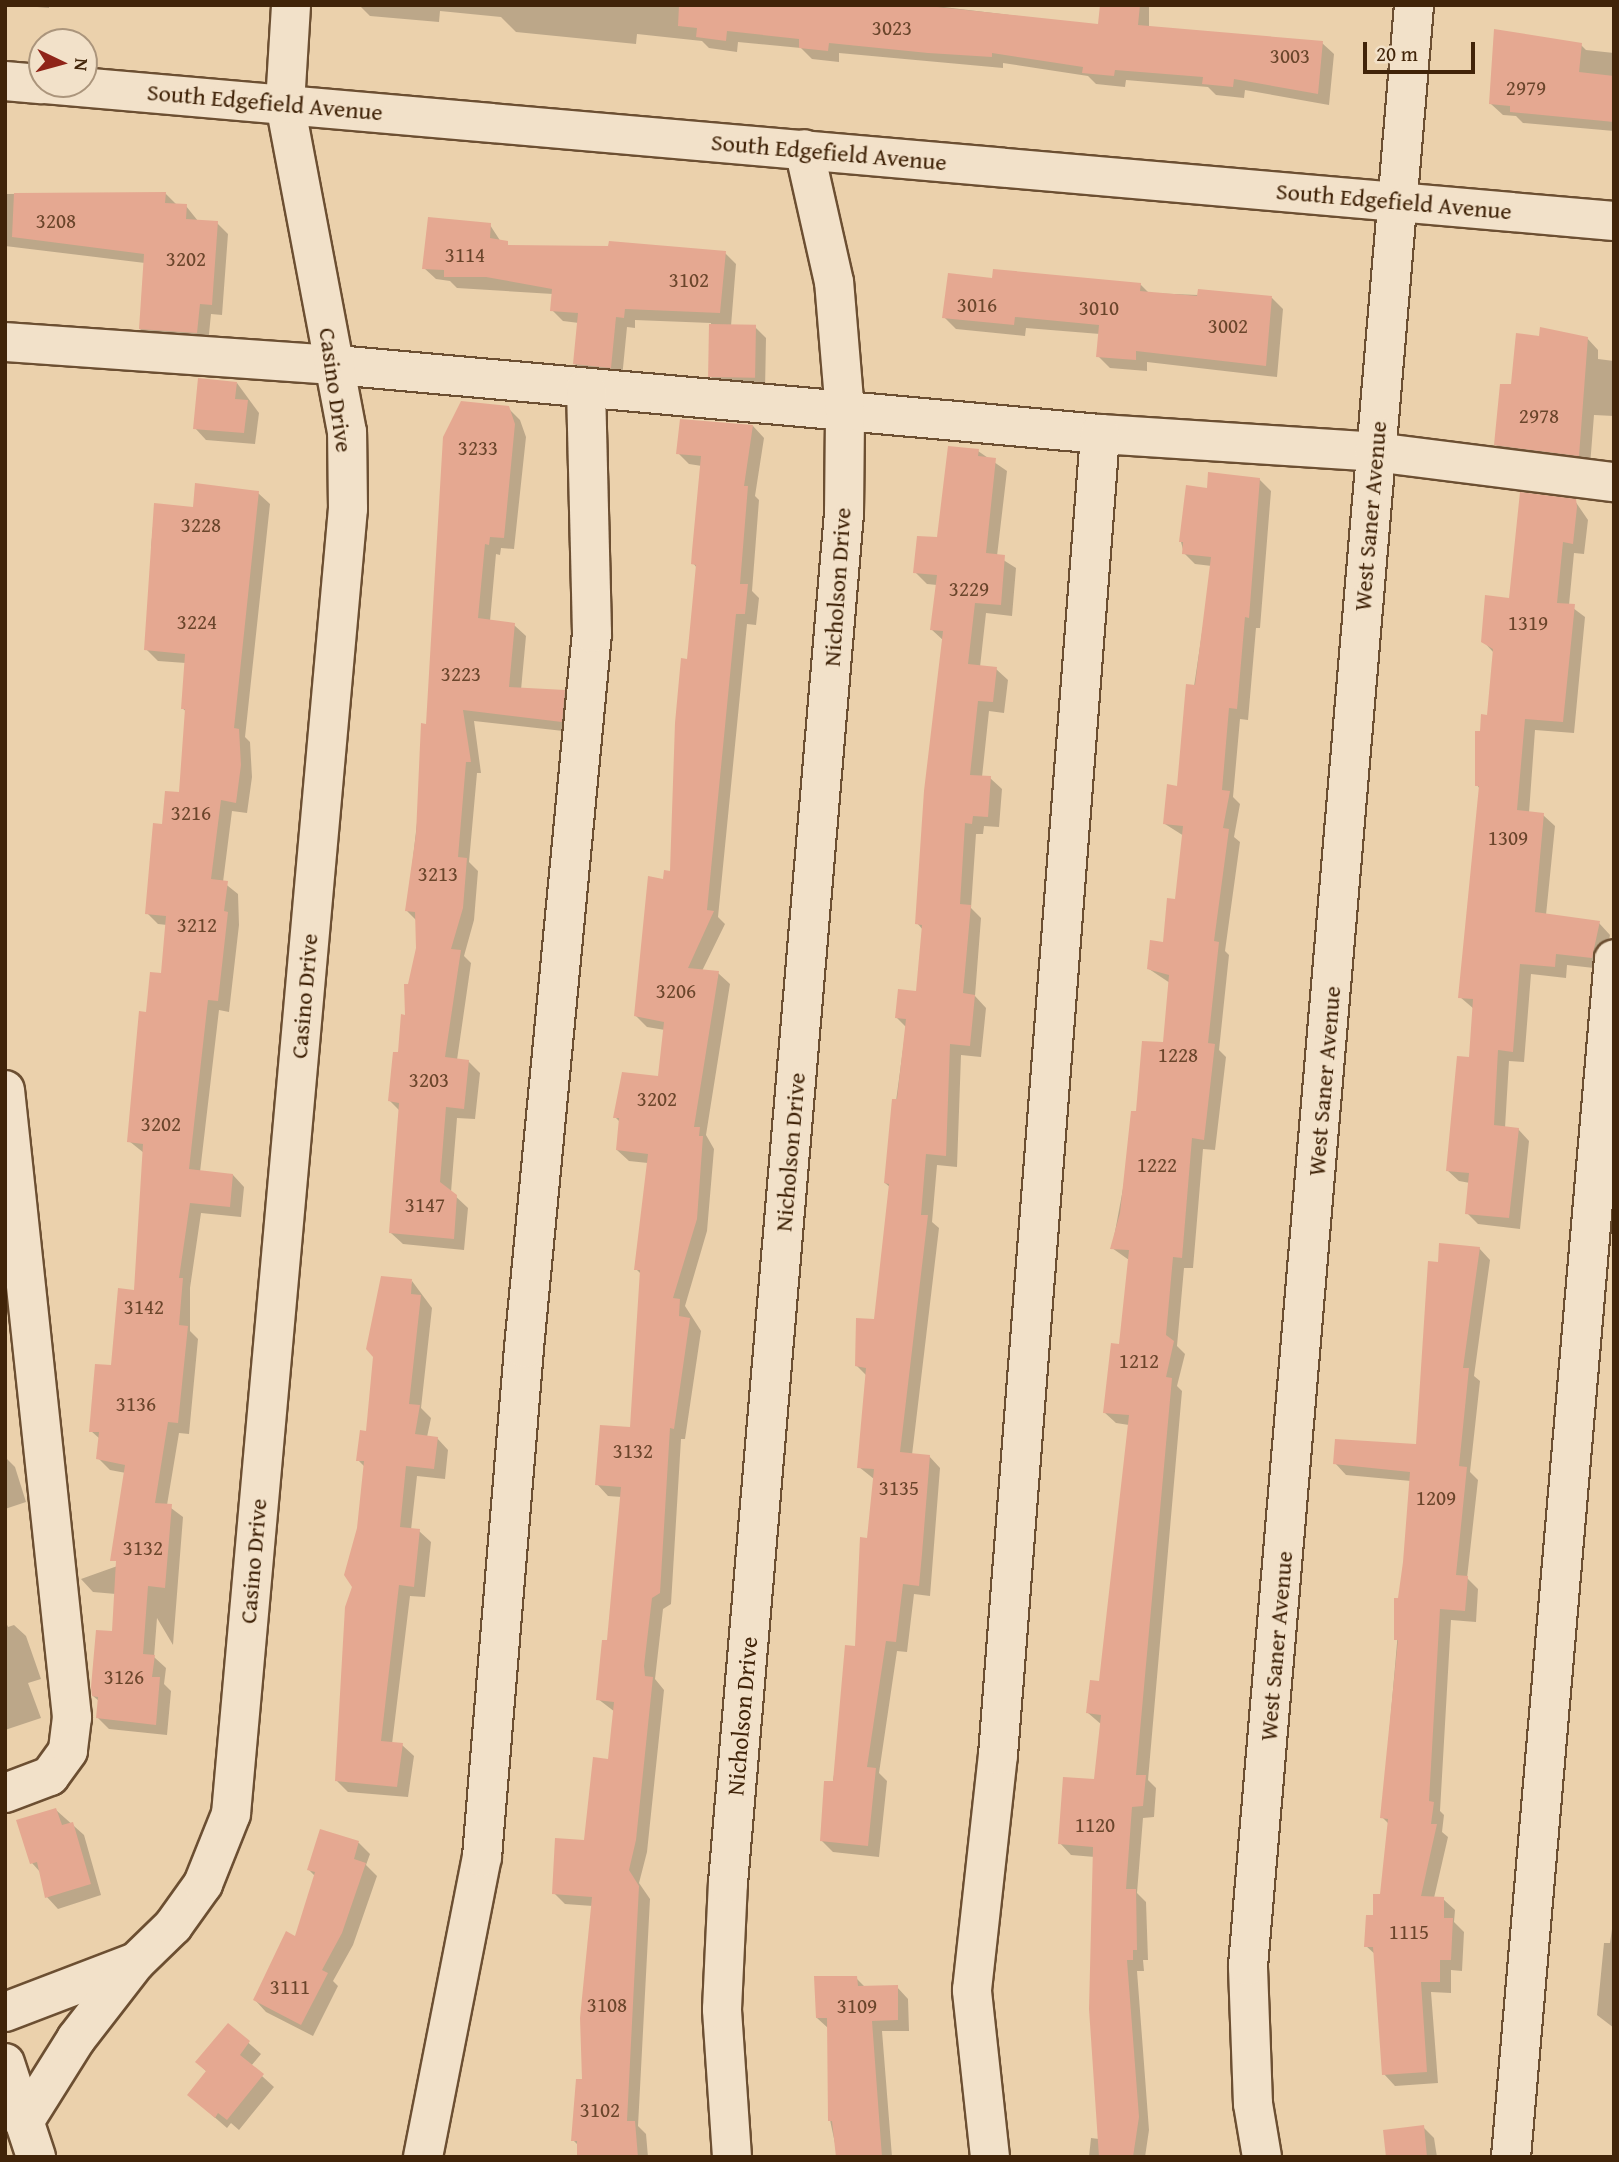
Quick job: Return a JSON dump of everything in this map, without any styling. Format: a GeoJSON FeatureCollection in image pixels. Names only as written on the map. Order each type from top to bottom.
{"type":"FeatureCollection","features":[{"type":"Feature","properties":{"kind":"street","name":"Casino Drive"},"geometry":{"type":"LineString","coordinates":[[30,2139],[76,2039],[136,1962],[173,1926],[203,1884],[231,1814],[348,509],[347,432],[285,104],[291,5]]}},
{"type":"Feature","properties":{"kind":"street","name":"West Saner Avenue"},"geometry":{"type":"LineString","coordinates":[[1262,2157],[1254,2105],[1248,1966],[1414,5]]}},
{"type":"Feature","properties":{"kind":"street","name":"South Edgefield Avenue"},"geometry":{"type":"LineString","coordinates":[[5,81],[28,83]]}},
{"type":"Feature","properties":{"kind":"street","name":"South Edgefield Avenue"},"geometry":{"type":"LineString","coordinates":[[98,89],[1614,221]]}},
{"type":"Feature","properties":{"kind":"street","name":"Nicholson Drive"},"geometry":{"type":"LineString","coordinates":[[732,2157],[722,2009],[728,1883],[843,527],[845,412],[834,282],[804,149]]}},
{"type":"Feature","properties":{"kind":"street"},"geometry":{"type":"LineString","coordinates":[[5,342],[335,365],[1100,435],[1376,452],[1614,482]]}},
{"type":"Feature","properties":{"kind":"street"},"geometry":{"type":"LineString","coordinates":[[423,2157],[482,1857],[524,1348],[593,633],[586,388]]}},
{"type":"Feature","properties":{"kind":"street"},"geometry":{"type":"LineString","coordinates":[[990,2157],[972,1990],[998,1755],[1100,435]]}},
{"type":"Feature","properties":{"kind":"street"},"geometry":{"type":"LineString","coordinates":[[1511,2157],[1614,959]]}},
{"type":"Feature","properties":{"kind":"street"},"geometry":{"type":"LineString","coordinates":[[5,1090],[72,1717],[68,1751],[50,1776],[5,1793]]}},
{"type":"Feature","properties":{"kind":"street","name":"Casino Drive"},"geometry":{"type":"LineString","coordinates":[[5,2012],[136,1962]]}},
{"type":"Feature","properties":{"kind":"street"},"geometry":{"type":"LineString","coordinates":[[5,2063],[30,2139]]}},
{"type":"Feature","properties":{"kind":"building"},"geometry":{"type":"Polygon","coordinates":[[[679,5],[918,5],[1098,24],[1100,5],[1140,5],[1138,25],[1323,41],[1318,94],[1234,79],[1233,87],[1202,84],[1203,77],[1115,70],[1114,76],[1082,73],[1083,67],[992,53],[992,57],[829,43],[828,51],[799,48],[799,39],[727,31],[726,41],[696,37],[697,28],[678,26],[679,5]]]}},
{"type":"Feature","properties":{"kind":"building"},"geometry":{"type":"Polygon","coordinates":[[[1494,29],[1582,43],[1579,72],[1614,76],[1614,122],[1510,112],[1510,106],[1489,104],[1494,29]]]}},
{"type":"Feature","properties":{"kind":"building"},"geometry":{"type":"Polygon","coordinates":[[[166,192],[165,203],[187,204],[186,219],[218,221],[212,305],[200,304],[197,333],[139,329],[144,254],[12,237],[14,193],[166,192]]]}},
{"type":"Feature","properties":{"kind":"building"},"geometry":{"type":"Polygon","coordinates":[[[428,217],[491,223],[490,238],[508,241],[508,245],[608,246],[609,241],[726,251],[720,313],[625,309],[624,318],[616,317],[611,368],[573,364],[578,313],[550,311],[552,289],[486,277],[444,277],[444,270],[422,269],[428,217]]]}},
{"type":"Feature","properties":{"kind":"building"},"geometry":{"type":"Polygon","coordinates":[[[993,269],[1141,283],[1140,291],[1197,296],[1198,289],[1272,296],[1266,366],[1136,351],[1136,360],[1096,357],[1099,325],[1015,317],[1014,325],[942,318],[948,273],[992,278],[993,269]]]}},
{"type":"Feature","properties":{"kind":"building"},"geometry":{"type":"Polygon","coordinates":[[[709,324],[756,325],[755,378],[708,377],[709,324]]]}},
{"type":"Feature","properties":{"kind":"building"},"geometry":{"type":"Polygon","coordinates":[[[1540,327],[1588,337],[1579,456],[1494,445],[1500,384],[1511,384],[1516,333],[1539,336],[1540,327]]]}},
{"type":"Feature","properties":{"kind":"building"},"geometry":{"type":"Polygon","coordinates":[[[198,378],[237,382],[235,399],[248,400],[244,433],[193,429],[198,378]]]}},
{"type":"Feature","properties":{"kind":"building"},"geometry":{"type":"Polygon","coordinates":[[[461,401],[509,406],[515,424],[504,538],[490,537],[489,545],[485,544],[478,618],[515,623],[509,687],[565,690],[562,722],[463,710],[471,762],[466,762],[458,857],[467,858],[463,908],[451,949],[461,950],[445,1057],[469,1060],[464,1109],[446,1107],[440,1182],[457,1195],[454,1239],[389,1233],[399,1103],[388,1101],[393,1052],[398,1052],[401,1014],[405,1015],[404,984],[408,984],[416,948],[415,912],[405,911],[416,834],[421,723],[426,724],[443,437],[461,401]]]}},
{"type":"Feature","properties":{"kind":"building"},"geometry":{"type":"Polygon","coordinates":[[[680,419],[753,425],[744,486],[748,486],[740,584],[748,584],[745,614],[736,614],[707,910],[714,911],[688,968],[719,971],[694,1127],[700,1127],[699,1136],[703,1136],[697,1219],[673,1298],[680,1299],[679,1316],[690,1318],[674,1429],[670,1428],[660,1593],[652,1598],[644,1666],[645,1676],[653,1677],[636,1840],[629,1870],[639,1886],[627,2121],[635,2121],[638,2157],[577,2157],[577,2141],[571,2141],[576,2079],[582,2079],[580,2018],[592,1897],[552,1894],[555,1838],[584,1840],[593,1757],[608,1759],[614,1702],[596,1700],[602,1640],[607,1640],[621,1487],[595,1485],[600,1425],[630,1427],[640,1270],[634,1270],[648,1154],[616,1150],[619,1118],[613,1118],[622,1072],[658,1076],[664,1022],[634,1016],[648,876],[663,879],[664,870],[670,871],[675,723],[681,658],[687,659],[696,565],[691,564],[701,456],[676,454],[680,419]]]}},
{"type":"Feature","properties":{"kind":"building"},"geometry":{"type":"Polygon","coordinates":[[[948,446],[979,449],[978,456],[996,458],[986,553],[1005,555],[1001,605],[975,603],[968,664],[997,667],[993,702],[978,701],[970,775],[991,776],[988,817],[973,816],[972,824],[965,823],[960,904],[971,905],[963,993],[975,995],[970,1046],[950,1044],[946,1156],[926,1154],[921,1215],[928,1215],[900,1452],[930,1455],[922,1554],[919,1586],[903,1584],[896,1642],[886,1641],[867,1767],[876,1768],[868,1846],[820,1841],[824,1781],[833,1781],[845,1645],[855,1646],[860,1537],[867,1538],[874,1469],[857,1468],[866,1368],[855,1366],[856,1318],[874,1319],[889,1184],[884,1183],[892,1099],[897,1099],[906,1019],[895,1018],[898,989],[916,991],[922,925],[915,924],[924,791],[943,631],[930,630],[937,575],[913,573],[917,536],[937,537],[948,446]]]}},
{"type":"Feature","properties":{"kind":"building"},"geometry":{"type":"Polygon","coordinates":[[[1208,472],[1260,478],[1249,618],[1245,617],[1237,709],[1229,708],[1222,790],[1230,791],[1223,828],[1229,829],[1214,941],[1219,942],[1208,1043],[1215,1044],[1204,1140],[1192,1138],[1182,1258],[1173,1257],[1166,1335],[1174,1341],[1166,1377],[1172,1378],[1136,1775],[1146,1775],[1143,1806],[1132,1807],[1126,1889],[1136,1889],[1137,1950],[1133,1950],[1133,1960],[1127,1960],[1139,2117],[1133,2157],[1099,2157],[1089,2009],[1093,1847],[1058,1844],[1063,1777],[1094,1779],[1101,1715],[1086,1713],[1090,1680],[1099,1681],[1129,1415],[1103,1413],[1111,1343],[1119,1344],[1129,1250],[1110,1249],[1120,1213],[1131,1111],[1136,1111],[1142,1041],[1163,1042],[1169,975],[1147,969],[1150,940],[1163,942],[1167,898],[1175,899],[1183,826],[1163,824],[1167,784],[1177,786],[1186,684],[1195,685],[1211,557],[1182,554],[1183,542],[1179,542],[1186,485],[1207,488],[1208,472]]]}},
{"type":"Feature","properties":{"kind":"building"},"geometry":{"type":"Polygon","coordinates":[[[195,483],[259,491],[234,728],[239,729],[241,765],[236,803],[221,800],[211,879],[228,881],[224,911],[228,912],[218,1001],[208,1000],[189,1169],[233,1174],[230,1207],[190,1203],[179,1278],[183,1278],[179,1325],[188,1326],[178,1423],[168,1422],[155,1503],[172,1504],[165,1588],[148,1586],[143,1654],[155,1655],[152,1677],[160,1677],[156,1725],[96,1718],[98,1697],[92,1696],[91,1687],[96,1630],[112,1631],[116,1561],[110,1561],[125,1465],[96,1459],[99,1432],[89,1432],[95,1364],[111,1365],[118,1288],[134,1290],[143,1144],[127,1142],[139,1011],[146,1012],[150,972],[161,973],[166,916],[145,914],[153,823],[162,824],[165,791],[179,792],[185,709],[181,709],[185,654],[144,650],[154,503],[193,507],[195,483]]]}},
{"type":"Feature","properties":{"kind":"building"},"geometry":{"type":"Polygon","coordinates":[[[1520,492],[1576,499],[1577,507],[1573,544],[1563,542],[1557,603],[1575,604],[1563,722],[1525,719],[1517,810],[1544,813],[1535,912],[1600,921],[1592,958],[1556,954],[1555,967],[1520,964],[1513,1052],[1498,1050],[1494,1125],[1519,1128],[1509,1218],[1465,1214],[1469,1173],[1446,1171],[1457,1056],[1469,1057],[1473,999],[1458,998],[1479,786],[1475,786],[1475,731],[1480,731],[1481,714],[1487,715],[1493,649],[1481,642],[1485,595],[1509,598],[1520,492]]]}},
{"type":"Feature","properties":{"kind":"building"},"geometry":{"type":"Polygon","coordinates":[[[1439,1243],[1480,1247],[1463,1368],[1469,1368],[1459,1466],[1467,1467],[1456,1575],[1468,1576],[1465,1611],[1440,1609],[1429,1801],[1434,1802],[1431,1824],[1437,1824],[1421,1896],[1444,1897],[1444,1918],[1453,1918],[1451,1960],[1440,1960],[1440,1982],[1421,1982],[1427,2072],[1382,2075],[1373,1947],[1364,1947],[1366,1915],[1373,1915],[1373,1894],[1380,1894],[1388,1819],[1380,1818],[1398,1640],[1394,1640],[1394,1598],[1398,1598],[1403,1562],[1410,1472],[1333,1464],[1335,1439],[1416,1444],[1428,1261],[1438,1262],[1439,1243]]]}},
{"type":"Feature","properties":{"kind":"building"},"geometry":{"type":"Polygon","coordinates":[[[381,1276],[412,1279],[411,1294],[421,1295],[409,1404],[420,1405],[415,1434],[438,1437],[434,1469],[406,1466],[400,1527],[420,1529],[414,1587],[399,1585],[381,1741],[403,1743],[397,1787],[335,1781],[345,1607],[352,1587],[344,1575],[357,1528],[364,1461],[356,1461],[360,1430],[366,1431],[373,1357],[366,1349],[381,1276]]]}},
{"type":"Feature","properties":{"kind":"building"},"geometry":{"type":"Polygon","coordinates":[[[56,1808],[62,1825],[73,1822],[91,1884],[45,1898],[37,1862],[30,1864],[16,1820],[56,1808]]]}},
{"type":"Feature","properties":{"kind":"building"},"geometry":{"type":"Polygon","coordinates":[[[320,1829],[359,1841],[354,1859],[366,1863],[342,1933],[322,1970],[328,1973],[301,2025],[253,2000],[286,1931],[295,1936],[315,1872],[307,1870],[320,1829]]]}},
{"type":"Feature","properties":{"kind":"building"},"geometry":{"type":"Polygon","coordinates":[[[814,1976],[857,1976],[858,1986],[898,1985],[898,2020],[872,2021],[882,2157],[836,2157],[832,2121],[828,2121],[827,2018],[816,2018],[814,1976]]]}},
{"type":"Feature","properties":{"kind":"building"},"geometry":{"type":"Polygon","coordinates":[[[228,2023],[250,2041],[240,2055],[264,2074],[227,2120],[218,2113],[215,2118],[187,2095],[206,2071],[195,2062],[228,2023]]]}},
{"type":"Feature","properties":{"kind":"building"},"geometry":{"type":"Polygon","coordinates":[[[1424,2125],[1427,2157],[1386,2157],[1383,2130],[1424,2125]]]}}]}
